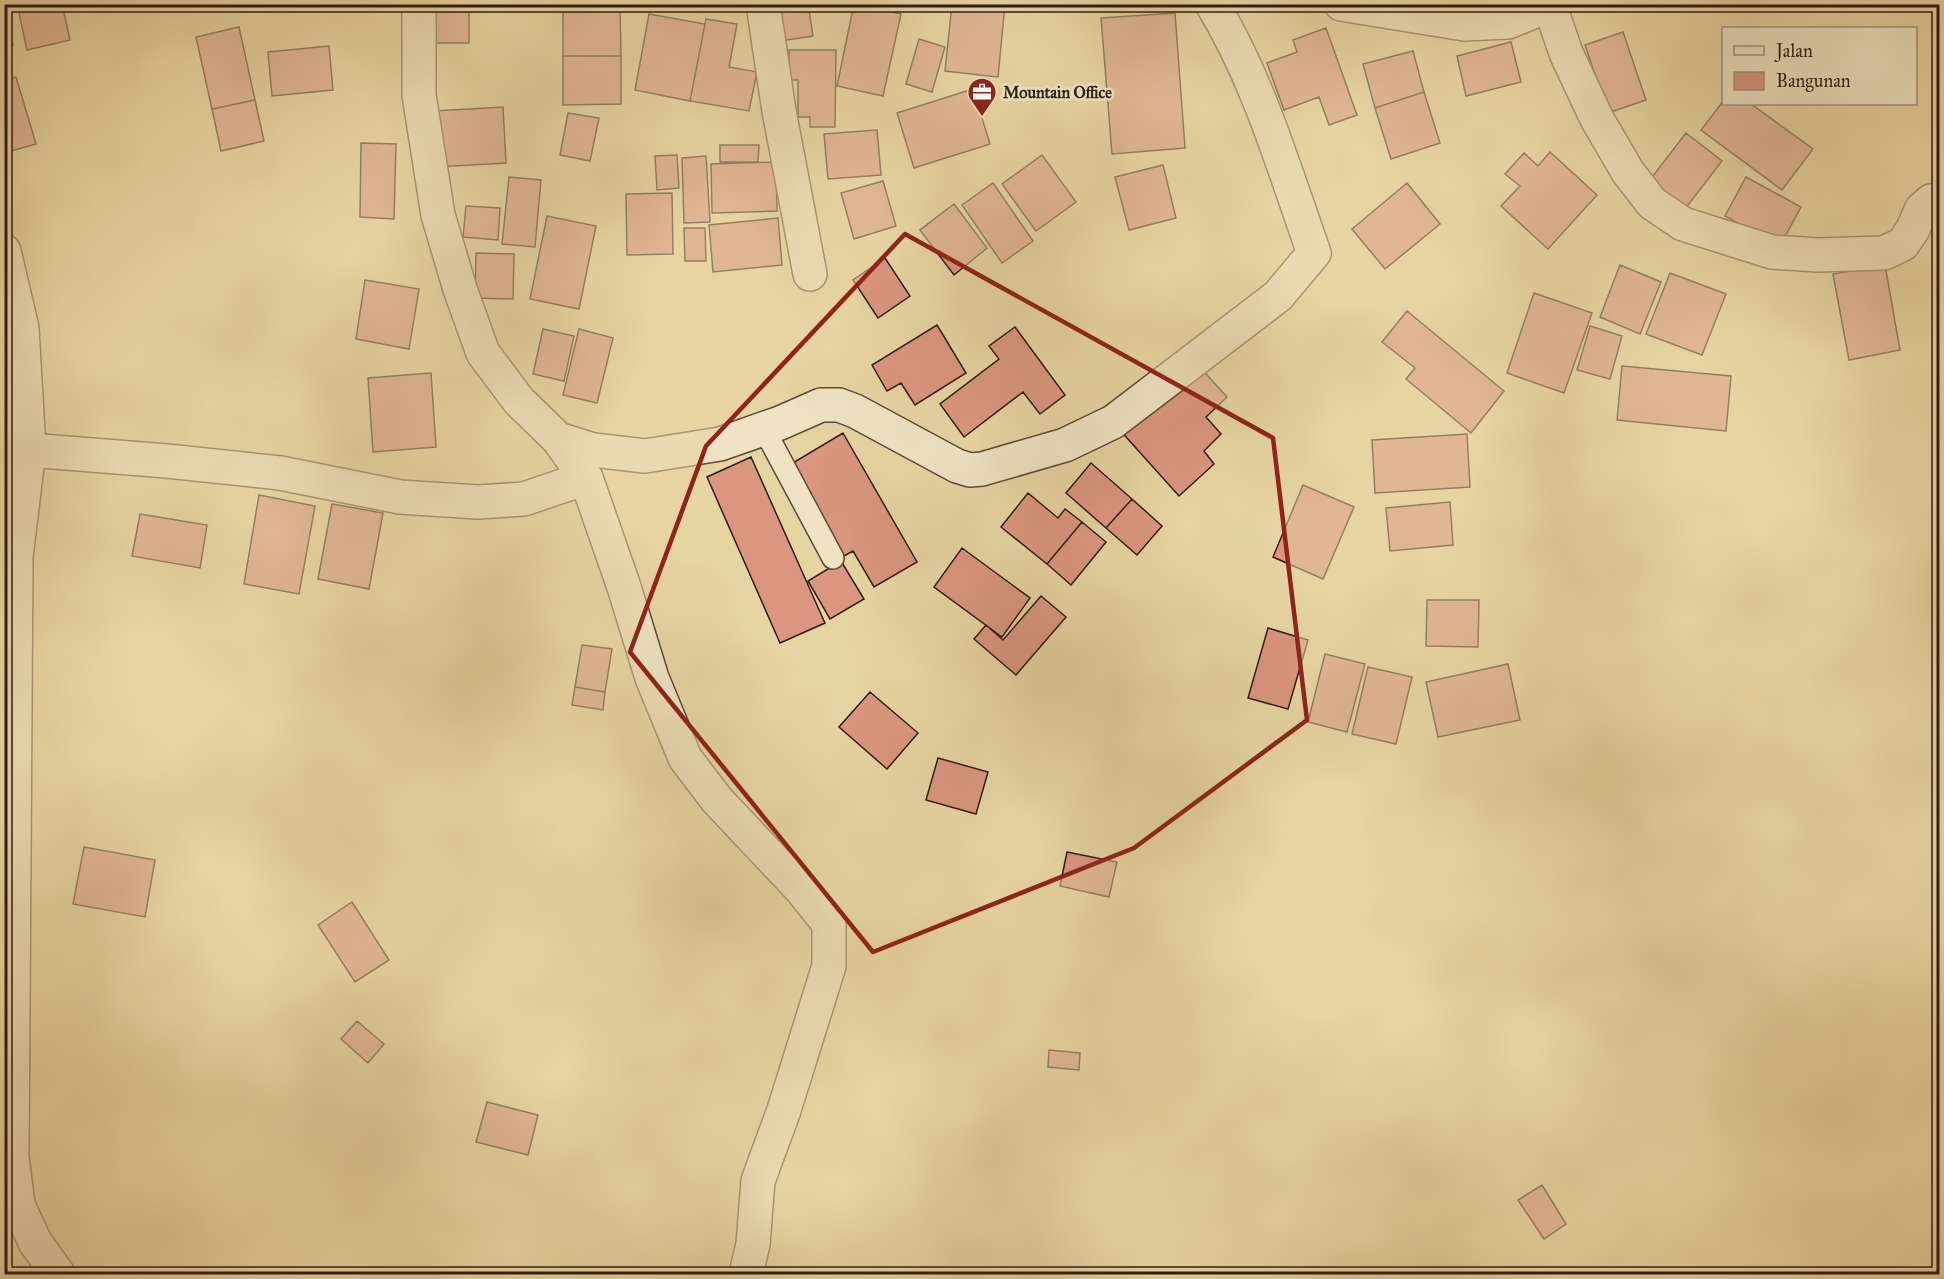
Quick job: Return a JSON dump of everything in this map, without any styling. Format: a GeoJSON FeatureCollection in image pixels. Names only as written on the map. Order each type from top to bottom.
{"type":"FeatureCollection","features":[{"type":"Feature","properties":{"kind":"street"},"geometry":{"type":"LineString","coordinates":[[419,4],[419,95],[438,215],[460,289],[483,353],[519,401],[558,439],[586,478],[624,587],[652,678],[685,758],[717,800],[800,888],[829,924],[829,966],[759,1181],[753,1244],[746,1275]]}},
{"type":"Feature","properties":{"kind":"street"},"geometry":{"type":"LineString","coordinates":[[763,4],[779,111],[810,274]]}},
{"type":"Feature","properties":{"kind":"street"},"geometry":{"type":"LineString","coordinates":[[558,439],[593,450],[645,456],[720,444],[764,429],[821,405],[839,405],[855,411],[957,466],[970,470],[982,469],[1065,445],[1113,422],[1278,296],[1314,253],[1254,87],[1232,38],[1212,4]]}},
{"type":"Feature","properties":{"kind":"street"},"geometry":{"type":"LineString","coordinates":[[1341,4],[1464,24],[1508,22],[1551,5],[1566,53],[1597,119],[1628,172],[1652,203],[1683,224],[1772,252],[1818,255],[1884,253],[1903,244],[1913,229],[1921,210],[1930,201],[1940,200]]}},
{"type":"Feature","properties":{"kind":"street"},"geometry":{"type":"LineString","coordinates":[[4,251],[22,328],[29,450],[16,557],[9,1137],[18,1205],[35,1242],[58,1275]]}},
{"type":"Feature","properties":{"kind":"street"},"geometry":{"type":"LineString","coordinates":[[29,450],[280,472],[400,497],[478,502],[524,499],[586,478]]}},
{"type":"Feature","properties":{"kind":"lane"},"geometry":{"type":"LineString","coordinates":[[764,429],[833,558]]}},
{"type":"Feature","properties":{"kind":"highlighted area"},"geometry":{"type":"Polygon","coordinates":[[[905,234],[1273,438],[1307,720],[1134,848],[873,952],[630,652],[706,446],[905,234]]]}},
{"type":"Feature","properties":{"kind":"building"},"geometry":{"type":"Polygon","coordinates":[[[4,4],[13,45],[4,46],[4,4]]]}},
{"type":"Feature","properties":{"kind":"building"},"geometry":{"type":"Polygon","coordinates":[[[17,4],[62,4],[70,40],[27,50],[17,4]]]}},
{"type":"Feature","properties":{"kind":"building"},"geometry":{"type":"Polygon","coordinates":[[[425,4],[469,4],[469,43],[425,43],[425,4]]]}},
{"type":"Feature","properties":{"kind":"building"},"geometry":{"type":"Polygon","coordinates":[[[563,4],[620,4],[621,56],[563,56],[563,4]]]}},
{"type":"Feature","properties":{"kind":"building"},"geometry":{"type":"Polygon","coordinates":[[[808,4],[813,36],[774,42],[769,7],[808,4]]]}},
{"type":"Feature","properties":{"kind":"building"},"geometry":{"type":"Polygon","coordinates":[[[854,4],[901,14],[883,96],[837,86],[854,4]]]}},
{"type":"Feature","properties":{"kind":"building"},"geometry":{"type":"Polygon","coordinates":[[[952,4],[1005,4],[998,77],[945,71],[952,4]]]}},
{"type":"Feature","properties":{"kind":"building"},"geometry":{"type":"Polygon","coordinates":[[[1175,13],[1185,148],[1112,154],[1101,18],[1175,13]]]}},
{"type":"Feature","properties":{"kind":"building"},"geometry":{"type":"Polygon","coordinates":[[[649,14],[705,24],[690,101],[635,90],[649,14]]]}},
{"type":"Feature","properties":{"kind":"building"},"geometry":{"type":"Polygon","coordinates":[[[706,19],[737,24],[729,67],[757,72],[749,111],[690,101],[706,19]]]}},
{"type":"Feature","properties":{"kind":"building"},"geometry":{"type":"Polygon","coordinates":[[[239,27],[255,100],[212,109],[196,37],[239,27]]]}},
{"type":"Feature","properties":{"kind":"building"},"geometry":{"type":"Polygon","coordinates":[[[1326,28],[1357,115],[1329,125],[1319,97],[1284,110],[1267,63],[1297,52],[1293,40],[1326,28]]]}},
{"type":"Feature","properties":{"kind":"building"},"geometry":{"type":"Polygon","coordinates":[[[1623,32],[1646,100],[1608,113],[1585,45],[1623,32]]]}},
{"type":"Feature","properties":{"kind":"building"},"geometry":{"type":"Polygon","coordinates":[[[919,39],[945,47],[932,92],[906,84],[919,39]]]}},
{"type":"Feature","properties":{"kind":"building"},"geometry":{"type":"Polygon","coordinates":[[[1511,42],[1521,82],[1466,96],[1457,56],[1511,42]]]}},
{"type":"Feature","properties":{"kind":"building"},"geometry":{"type":"Polygon","coordinates":[[[329,46],[333,90],[272,96],[268,52],[329,46]]]}},
{"type":"Feature","properties":{"kind":"building"},"geometry":{"type":"Polygon","coordinates":[[[789,50],[836,50],[835,127],[810,127],[810,117],[798,117],[798,80],[789,80],[789,50]]]}},
{"type":"Feature","properties":{"kind":"building"},"geometry":{"type":"Polygon","coordinates":[[[1413,51],[1424,92],[1375,108],[1363,64],[1413,51]]]}},
{"type":"Feature","properties":{"kind":"building"},"geometry":{"type":"Polygon","coordinates":[[[563,56],[621,56],[621,104],[563,105],[563,56]]]}},
{"type":"Feature","properties":{"kind":"building"},"geometry":{"type":"Polygon","coordinates":[[[16,77],[36,144],[4,153],[4,80],[16,77]]]}},
{"type":"Feature","properties":{"kind":"building"},"geometry":{"type":"Polygon","coordinates":[[[973,89],[990,144],[914,168],[897,113],[973,89]]]}},
{"type":"Feature","properties":{"kind":"building"},"geometry":{"type":"Polygon","coordinates":[[[1424,92],[1440,143],[1391,159],[1375,108],[1424,92]]]}},
{"type":"Feature","properties":{"kind":"building"},"geometry":{"type":"Polygon","coordinates":[[[255,100],[264,141],[221,151],[212,109],[255,100]]]}},
{"type":"Feature","properties":{"kind":"building"},"geometry":{"type":"Polygon","coordinates":[[[1722,103],[1722,105],[1752,105],[1813,149],[1782,190],[1701,130],[1722,103]]]}},
{"type":"Feature","properties":{"kind":"building"},"geometry":{"type":"Polygon","coordinates":[[[503,107],[506,163],[436,167],[434,111],[503,107]]]}},
{"type":"Feature","properties":{"kind":"building"},"geometry":{"type":"Polygon","coordinates":[[[568,113],[599,118],[590,161],[560,155],[568,113]]]}},
{"type":"Feature","properties":{"kind":"building"},"geometry":{"type":"Polygon","coordinates":[[[877,130],[881,175],[828,179],[824,134],[877,130]]]}},
{"type":"Feature","properties":{"kind":"building"},"geometry":{"type":"Polygon","coordinates":[[[1686,133],[1722,161],[1685,209],[1649,181],[1686,133]]]}},
{"type":"Feature","properties":{"kind":"building"},"geometry":{"type":"Polygon","coordinates":[[[361,143],[396,144],[394,219],[360,217],[361,143]]]}},
{"type":"Feature","properties":{"kind":"building"},"geometry":{"type":"Polygon","coordinates":[[[720,145],[759,145],[758,162],[720,162],[720,145]]]}},
{"type":"Feature","properties":{"kind":"building"},"geometry":{"type":"Polygon","coordinates":[[[1550,152],[1597,195],[1548,249],[1501,206],[1520,186],[1505,174],[1524,153],[1538,166],[1550,152]]]}},
{"type":"Feature","properties":{"kind":"building"},"geometry":{"type":"Polygon","coordinates":[[[677,155],[679,188],[657,190],[655,156],[677,155]]]}},
{"type":"Feature","properties":{"kind":"building"},"geometry":{"type":"Polygon","coordinates":[[[1042,155],[1076,202],[1036,231],[1002,184],[1042,155]]]}},
{"type":"Feature","properties":{"kind":"building"},"geometry":{"type":"Polygon","coordinates":[[[706,156],[710,222],[684,223],[682,158],[706,156]]]}},
{"type":"Feature","properties":{"kind":"building"},"geometry":{"type":"Polygon","coordinates":[[[776,162],[777,211],[712,213],[711,164],[776,162]]]}},
{"type":"Feature","properties":{"kind":"building"},"geometry":{"type":"Polygon","coordinates":[[[1163,165],[1176,218],[1129,230],[1115,177],[1163,165]]]}},
{"type":"Feature","properties":{"kind":"building"},"geometry":{"type":"Polygon","coordinates":[[[509,177],[541,180],[535,247],[502,244],[509,177]]]}},
{"type":"Feature","properties":{"kind":"building"},"geometry":{"type":"Polygon","coordinates":[[[1746,177],[1801,207],[1780,246],[1725,216],[1746,177]]]}},
{"type":"Feature","properties":{"kind":"building"},"geometry":{"type":"Polygon","coordinates":[[[883,181],[896,226],[854,239],[841,193],[883,181]]]}},
{"type":"Feature","properties":{"kind":"building"},"geometry":{"type":"Polygon","coordinates":[[[993,183],[1033,241],[1002,263],[962,205],[993,183]]]}},
{"type":"Feature","properties":{"kind":"building"},"geometry":{"type":"Polygon","coordinates":[[[1407,183],[1440,224],[1385,269],[1352,229],[1407,183]]]}},
{"type":"Feature","properties":{"kind":"building"},"geometry":{"type":"Polygon","coordinates":[[[672,193],[673,254],[627,255],[626,194],[672,193]]]}},
{"type":"Feature","properties":{"kind":"building"},"geometry":{"type":"Polygon","coordinates":[[[954,204],[987,248],[954,275],[920,230],[954,204]]]}},
{"type":"Feature","properties":{"kind":"building"},"geometry":{"type":"Polygon","coordinates":[[[466,206],[500,208],[498,240],[463,237],[466,206]]]}},
{"type":"Feature","properties":{"kind":"building"},"geometry":{"type":"Polygon","coordinates":[[[547,216],[596,226],[579,309],[530,299],[547,216]]]}},
{"type":"Feature","properties":{"kind":"building"},"geometry":{"type":"Polygon","coordinates":[[[778,218],[782,265],[713,272],[709,225],[778,218]]]}},
{"type":"Feature","properties":{"kind":"building"},"geometry":{"type":"Polygon","coordinates":[[[684,228],[705,228],[706,261],[685,261],[684,228]]]}},
{"type":"Feature","properties":{"kind":"building"},"geometry":{"type":"Polygon","coordinates":[[[476,253],[514,254],[513,299],[475,298],[476,253]]]}},
{"type":"Feature","properties":{"kind":"building"},"geometry":{"type":"Polygon","coordinates":[[[885,258],[910,296],[878,318],[853,280],[885,258]]]}},
{"type":"Feature","properties":{"kind":"building"},"geometry":{"type":"Polygon","coordinates":[[[1620,265],[1661,282],[1640,334],[1600,317],[1620,265]]]}},
{"type":"Feature","properties":{"kind":"building"},"geometry":{"type":"Polygon","coordinates":[[[1885,265],[1900,350],[1849,360],[1833,274],[1885,265]]]}},
{"type":"Feature","properties":{"kind":"building"},"geometry":{"type":"Polygon","coordinates":[[[1670,273],[1726,294],[1702,355],[1646,334],[1670,273]]]}},
{"type":"Feature","properties":{"kind":"building"},"geometry":{"type":"Polygon","coordinates":[[[365,280],[419,289],[409,349],[356,339],[365,280]]]}},
{"type":"Feature","properties":{"kind":"building"},"geometry":{"type":"Polygon","coordinates":[[[1534,293],[1592,313],[1564,393],[1507,373],[1534,293]]]}},
{"type":"Feature","properties":{"kind":"building"},"geometry":{"type":"Polygon","coordinates":[[[1407,311],[1504,391],[1471,433],[1406,379],[1415,368],[1382,342],[1407,311]]]}},
{"type":"Feature","properties":{"kind":"building"},"geometry":{"type":"Polygon","coordinates":[[[937,325],[966,373],[915,405],[901,383],[887,391],[872,365],[937,325]]]}},
{"type":"Feature","properties":{"kind":"building"},"geometry":{"type":"Polygon","coordinates":[[[1590,326],[1622,336],[1610,379],[1577,370],[1590,326]]]}},
{"type":"Feature","properties":{"kind":"building"},"geometry":{"type":"Polygon","coordinates":[[[1015,327],[1065,395],[1040,414],[1023,392],[964,437],[940,404],[999,359],[989,346],[1015,327]]]}},
{"type":"Feature","properties":{"kind":"building"},"geometry":{"type":"Polygon","coordinates":[[[543,329],[574,336],[564,381],[533,374],[543,329]]]}},
{"type":"Feature","properties":{"kind":"building"},"geometry":{"type":"Polygon","coordinates":[[[579,329],[613,338],[597,403],[563,395],[579,329]]]}},
{"type":"Feature","properties":{"kind":"building"},"geometry":{"type":"Polygon","coordinates":[[[1198,365],[1227,397],[1206,417],[1221,434],[1204,451],[1214,464],[1179,496],[1118,428],[1198,365]]]}},
{"type":"Feature","properties":{"kind":"building"},"geometry":{"type":"Polygon","coordinates":[[[1622,366],[1731,376],[1726,431],[1617,420],[1622,366]]]}},
{"type":"Feature","properties":{"kind":"building"},"geometry":{"type":"Polygon","coordinates":[[[431,373],[436,447],[373,452],[368,378],[431,373]]]}},
{"type":"Feature","properties":{"kind":"building"},"geometry":{"type":"Polygon","coordinates":[[[843,433],[917,562],[874,587],[853,551],[844,556],[791,464],[843,433]]]}},
{"type":"Feature","properties":{"kind":"building"},"geometry":{"type":"Polygon","coordinates":[[[1467,434],[1470,487],[1375,493],[1372,440],[1467,434]]]}},
{"type":"Feature","properties":{"kind":"building"},"geometry":{"type":"Polygon","coordinates":[[[751,457],[825,623],[780,643],[707,477],[751,457]]]}},
{"type":"Feature","properties":{"kind":"building"},"geometry":{"type":"Polygon","coordinates":[[[1091,463],[1132,499],[1106,528],[1066,493],[1091,463]]]}},
{"type":"Feature","properties":{"kind":"building"},"geometry":{"type":"Polygon","coordinates":[[[1303,485],[1354,507],[1323,579],[1273,557],[1303,485]]]}},
{"type":"Feature","properties":{"kind":"building"},"geometry":{"type":"Polygon","coordinates":[[[1028,493],[1058,518],[1065,509],[1082,522],[1047,564],[1001,527],[1028,493]]]}},
{"type":"Feature","properties":{"kind":"building"},"geometry":{"type":"Polygon","coordinates":[[[259,495],[315,506],[299,594],[244,584],[259,495]]]}},
{"type":"Feature","properties":{"kind":"building"},"geometry":{"type":"Polygon","coordinates":[[[1132,499],[1162,526],[1137,555],[1106,528],[1132,499]]]}},
{"type":"Feature","properties":{"kind":"building"},"geometry":{"type":"Polygon","coordinates":[[[1450,502],[1453,545],[1390,551],[1386,508],[1450,502]]]}},
{"type":"Feature","properties":{"kind":"building"},"geometry":{"type":"Polygon","coordinates":[[[332,504],[383,513],[369,589],[318,579],[332,504]]]}},
{"type":"Feature","properties":{"kind":"building"},"geometry":{"type":"Polygon","coordinates":[[[140,514],[207,525],[200,568],[132,556],[140,514]]]}},
{"type":"Feature","properties":{"kind":"building"},"geometry":{"type":"Polygon","coordinates":[[[1082,522],[1106,542],[1071,585],[1047,564],[1082,522]]]}},
{"type":"Feature","properties":{"kind":"building"},"geometry":{"type":"Polygon","coordinates":[[[962,548],[1030,598],[1002,637],[934,587],[962,548]]]}},
{"type":"Feature","properties":{"kind":"building"},"geometry":{"type":"Polygon","coordinates":[[[841,561],[864,599],[830,619],[808,581],[841,561]]]}},
{"type":"Feature","properties":{"kind":"building"},"geometry":{"type":"Polygon","coordinates":[[[1041,596],[1066,617],[1016,675],[974,639],[986,625],[1003,640],[1041,596]]]}},
{"type":"Feature","properties":{"kind":"building"},"geometry":{"type":"Polygon","coordinates":[[[1427,600],[1479,600],[1478,647],[1426,646],[1427,600]]]}},
{"type":"Feature","properties":{"kind":"building"},"geometry":{"type":"Polygon","coordinates":[[[1268,628],[1308,640],[1288,709],[1248,698],[1268,628]]]}},
{"type":"Feature","properties":{"kind":"building"},"geometry":{"type":"Polygon","coordinates":[[[582,645],[612,649],[605,692],[575,687],[582,645]]]}},
{"type":"Feature","properties":{"kind":"building"},"geometry":{"type":"Polygon","coordinates":[[[1325,654],[1365,664],[1347,732],[1308,722],[1325,654]]]}},
{"type":"Feature","properties":{"kind":"building"},"geometry":{"type":"Polygon","coordinates":[[[1508,664],[1520,720],[1438,737],[1426,682],[1508,664]]]}},
{"type":"Feature","properties":{"kind":"building"},"geometry":{"type":"Polygon","coordinates":[[[1368,667],[1412,677],[1396,744],[1352,734],[1368,667]]]}},
{"type":"Feature","properties":{"kind":"building"},"geometry":{"type":"Polygon","coordinates":[[[575,687],[605,692],[603,710],[572,705],[575,687]]]}},
{"type":"Feature","properties":{"kind":"building"},"geometry":{"type":"Polygon","coordinates":[[[870,692],[918,733],[887,769],[839,727],[870,692]]]}},
{"type":"Feature","properties":{"kind":"building"},"geometry":{"type":"Polygon","coordinates":[[[938,758],[988,772],[976,814],[926,800],[938,758]]]}},
{"type":"Feature","properties":{"kind":"building"},"geometry":{"type":"Polygon","coordinates":[[[84,847],[155,860],[145,917],[73,904],[84,847]]]}},
{"type":"Feature","properties":{"kind":"building"},"geometry":{"type":"Polygon","coordinates":[[[1067,852],[1117,862],[1109,897],[1060,886],[1067,852]]]}},
{"type":"Feature","properties":{"kind":"building"},"geometry":{"type":"Polygon","coordinates":[[[352,902],[389,960],[355,982],[318,925],[352,902]]]}},
{"type":"Feature","properties":{"kind":"building"},"geometry":{"type":"Polygon","coordinates":[[[357,1021],[384,1044],[368,1063],[341,1039],[357,1021]]]}},
{"type":"Feature","properties":{"kind":"building"},"geometry":{"type":"Polygon","coordinates":[[[1049,1050],[1080,1053],[1079,1070],[1048,1067],[1049,1050]]]}},
{"type":"Feature","properties":{"kind":"building"},"geometry":{"type":"Polygon","coordinates":[[[487,1102],[538,1115],[528,1155],[476,1142],[487,1102]]]}},
{"type":"Feature","properties":{"kind":"building"},"geometry":{"type":"Polygon","coordinates":[[[1542,1185],[1566,1224],[1544,1239],[1518,1200],[1542,1185]]]}},
{"type":"Feature","properties":{"kind":"place","name":"Mountain Office"},"geometry":{"type":"Point","coordinates":[982,118]}}]}
